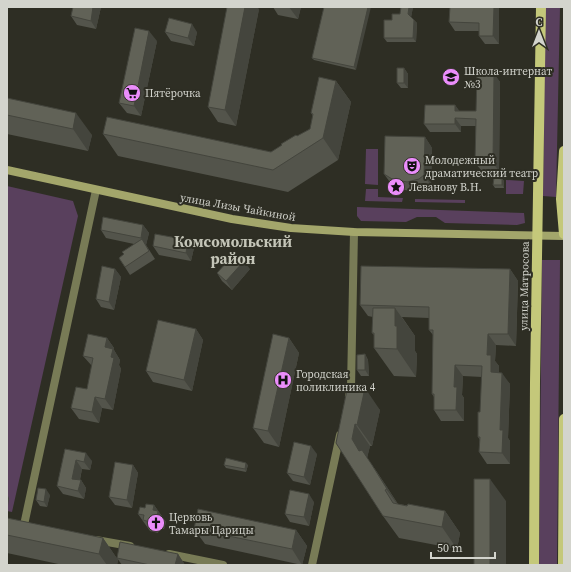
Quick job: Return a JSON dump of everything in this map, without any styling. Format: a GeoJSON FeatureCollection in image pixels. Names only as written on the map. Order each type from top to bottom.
{"type":"FeatureCollection","features":[{"type":"Feature","properties":{"kind":"main road","name":"улица Матросова"},"geometry":{"type":"LineString","coordinates":[[534,565],[541,7]]}},
{"type":"Feature","properties":{"kind":"main road"},"geometry":{"type":"LineString","coordinates":[[564,151],[561,200],[564,235]]}},
{"type":"Feature","properties":{"kind":"main road","name":"улица Лизы Чайкиной"},"geometry":{"type":"LineString","coordinates":[[7,170],[232,219],[291,228],[354,232],[564,235]]}},
{"type":"Feature","properties":{"kind":"main road"},"geometry":{"type":"LineString","coordinates":[[563,565],[564,419]]}},
{"type":"Feature","properties":{"kind":"street"},"geometry":{"type":"LineString","coordinates":[[25,525],[96,190]]}},
{"type":"Feature","properties":{"kind":"street"},"geometry":{"type":"LineString","coordinates":[[347,403],[351,388],[354,232]]}},
{"type":"Feature","properties":{"kind":"street"},"geometry":{"type":"LineString","coordinates":[[312,565],[342,426]]}},
{"type":"Feature","properties":{"kind":"street"},"geometry":{"type":"LineString","coordinates":[[86,538],[139,548]]}},
{"type":"Feature","properties":{"kind":"street"},"geometry":{"type":"LineString","coordinates":[[161,553],[223,565]]}},
{"type":"Feature","properties":{"kind":"shaded area"},"geometry":{"type":"Polygon","coordinates":[[[545,7],[560,7],[556,197],[543,196],[545,7]]]}},
{"type":"Feature","properties":{"kind":"shaded area"},"geometry":{"type":"Polygon","coordinates":[[[366,149],[378,149],[378,185],[365,184],[366,149]]]}},
{"type":"Feature","properties":{"kind":"shaded area"},"geometry":{"type":"Polygon","coordinates":[[[506,180],[524,181],[523,194],[506,194],[506,180]]]}},
{"type":"Feature","properties":{"kind":"shaded area"},"geometry":{"type":"Polygon","coordinates":[[[7,186],[73,201],[78,216],[12,512],[7,511],[7,186]]]}},
{"type":"Feature","properties":{"kind":"shaded area"},"geometry":{"type":"Polygon","coordinates":[[[366,189],[378,189],[378,197],[403,198],[402,202],[365,201],[366,189]]]}},
{"type":"Feature","properties":{"kind":"shaded area"},"geometry":{"type":"Polygon","coordinates":[[[415,199],[465,200],[465,203],[415,202],[415,199]]]}},
{"type":"Feature","properties":{"kind":"shaded area"},"geometry":{"type":"Polygon","coordinates":[[[357,207],[524,213],[525,223],[517,225],[445,223],[436,217],[417,217],[406,222],[361,221],[357,216],[357,207]]]}},
{"type":"Feature","properties":{"kind":"shaded area"},"geometry":{"type":"Polygon","coordinates":[[[542,260],[560,260],[557,565],[539,565],[542,260]]]}},
{"type":"Feature","properties":{"kind":"building"},"geometry":{"type":"Polygon","coordinates":[[[73,7],[93,7],[91,21],[71,16],[73,7]]]}},
{"type":"Feature","properties":{"kind":"building"},"geometry":{"type":"Polygon","coordinates":[[[227,7],[245,7],[225,110],[208,107],[227,7]]]}},
{"type":"Feature","properties":{"kind":"building"},"geometry":{"type":"Polygon","coordinates":[[[324,7],[368,7],[354,67],[312,58],[324,7]]]}},
{"type":"Feature","properties":{"kind":"building"},"geometry":{"type":"Polygon","coordinates":[[[401,7],[409,7],[408,14],[414,20],[413,38],[384,38],[384,20],[392,20],[392,14],[400,14],[401,7]]]}},
{"type":"Feature","properties":{"kind":"building"},"geometry":{"type":"Polygon","coordinates":[[[450,7],[494,7],[493,36],[479,36],[479,23],[449,22],[450,7]]]}},
{"type":"Feature","properties":{"kind":"building"},"geometry":{"type":"Polygon","coordinates":[[[169,18],[192,24],[188,38],[165,32],[169,18]]]}},
{"type":"Feature","properties":{"kind":"building"},"geometry":{"type":"Polygon","coordinates":[[[135,28],[149,31],[134,106],[119,103],[135,28]]]}},
{"type":"Feature","properties":{"kind":"building"},"geometry":{"type":"Polygon","coordinates":[[[397,68],[404,68],[404,83],[397,83],[397,68]]]}},
{"type":"Feature","properties":{"kind":"building"},"geometry":{"type":"Polygon","coordinates":[[[477,74],[494,74],[493,163],[475,163],[476,119],[455,118],[455,124],[424,124],[425,105],[455,105],[455,111],[476,111],[477,74]]]}},
{"type":"Feature","properties":{"kind":"building"},"geometry":{"type":"Polygon","coordinates":[[[319,77],[336,81],[323,138],[273,170],[103,134],[107,117],[271,152],[296,135],[297,136],[310,129],[313,114],[311,113],[319,77]]]}},
{"type":"Feature","properties":{"kind":"building"},"geometry":{"type":"Polygon","coordinates":[[[7,98],[76,113],[73,129],[7,115],[7,98]]]}},
{"type":"Feature","properties":{"kind":"building","name":"Молодежный драматический театр"},"geometry":{"type":"Polygon","coordinates":[[[385,136],[425,137],[424,175],[419,179],[407,182],[392,179],[384,174],[385,136]]]}},
{"type":"Feature","properties":{"kind":"building"},"geometry":{"type":"Polygon","coordinates":[[[494,178],[502,179],[502,185],[493,185],[494,178]]]}},
{"type":"Feature","properties":{"kind":"building"},"geometry":{"type":"Polygon","coordinates":[[[103,217],[143,225],[141,238],[101,230],[103,217]]]}},
{"type":"Feature","properties":{"kind":"building"},"geometry":{"type":"Polygon","coordinates":[[[155,234],[188,240],[186,253],[153,246],[155,234]]]}},
{"type":"Feature","properties":{"kind":"building"},"geometry":{"type":"Polygon","coordinates":[[[142,239],[149,251],[125,267],[119,258],[124,254],[122,252],[142,239]]]}},
{"type":"Feature","properties":{"kind":"building"},"geometry":{"type":"Polygon","coordinates":[[[235,253],[244,261],[226,281],[217,273],[235,253]]]}},
{"type":"Feature","properties":{"kind":"building"},"geometry":{"type":"Polygon","coordinates":[[[102,266],[115,269],[109,302],[96,299],[102,266]]]}},
{"type":"Feature","properties":{"kind":"building"},"geometry":{"type":"Polygon","coordinates":[[[361,266],[510,269],[508,334],[488,334],[487,355],[491,355],[491,372],[502,373],[500,430],[503,430],[502,453],[479,452],[480,437],[478,437],[478,412],[480,412],[482,366],[455,365],[454,387],[457,387],[456,410],[434,410],[434,394],[432,394],[433,330],[429,330],[429,307],[360,305],[361,266]]]}},
{"type":"Feature","properties":{"kind":"building"},"geometry":{"type":"Polygon","coordinates":[[[373,308],[395,308],[397,349],[374,348],[374,333],[372,333],[373,308]]]}},
{"type":"Feature","properties":{"kind":"building"},"geometry":{"type":"Polygon","coordinates":[[[158,320],[196,329],[184,380],[146,371],[158,320]]]}},
{"type":"Feature","properties":{"kind":"building"},"geometry":{"type":"Polygon","coordinates":[[[88,334],[107,338],[105,347],[113,349],[111,357],[114,358],[105,399],[95,397],[92,412],[71,408],[76,387],[87,389],[93,358],[83,356],[88,334]]]}},
{"type":"Feature","properties":{"kind":"building"},"geometry":{"type":"Polygon","coordinates":[[[273,334],[289,338],[268,431],[253,428],[273,334]]]}},
{"type":"Feature","properties":{"kind":"building"},"geometry":{"type":"Polygon","coordinates":[[[365,354],[365,370],[357,370],[357,355],[365,354]]]}},
{"type":"Feature","properties":{"kind":"building"},"geometry":{"type":"Polygon","coordinates":[[[348,385],[365,388],[357,425],[355,424],[352,439],[359,451],[362,450],[372,465],[387,489],[385,490],[393,503],[407,506],[408,504],[445,511],[442,527],[383,516],[336,443],[348,385]]]}},
{"type":"Feature","properties":{"kind":"building"},"geometry":{"type":"Polygon","coordinates":[[[294,442],[311,446],[304,477],[287,473],[294,442]]]}},
{"type":"Feature","properties":{"kind":"building"},"geometry":{"type":"Polygon","coordinates":[[[65,449],[86,453],[84,462],[76,460],[72,479],[81,480],[78,491],[57,486],[65,449]]]}},
{"type":"Feature","properties":{"kind":"building"},"geometry":{"type":"Polygon","coordinates":[[[226,458],[246,463],[245,469],[224,465],[226,458]]]}},
{"type":"Feature","properties":{"kind":"building"},"geometry":{"type":"Polygon","coordinates":[[[115,462],[133,465],[127,500],[109,497],[115,462]]]}},
{"type":"Feature","properties":{"kind":"building"},"geometry":{"type":"Polygon","coordinates":[[[474,479],[490,479],[490,565],[474,565],[474,479]]]}},
{"type":"Feature","properties":{"kind":"building"},"geometry":{"type":"Polygon","coordinates":[[[38,488],[46,489],[44,502],[36,500],[38,488]]]}},
{"type":"Feature","properties":{"kind":"building"},"geometry":{"type":"Polygon","coordinates":[[[290,490],[309,494],[304,517],[285,514],[290,490]]]}},
{"type":"Feature","properties":{"kind":"building"},"geometry":{"type":"Polygon","coordinates":[[[146,504],[154,505],[153,510],[158,511],[157,518],[152,517],[150,522],[143,520],[144,515],[138,514],[140,507],[145,508],[146,504]]]}},
{"type":"Feature","properties":{"kind":"building"},"geometry":{"type":"Polygon","coordinates":[[[198,509],[296,530],[292,549],[194,529],[198,509]]]}},
{"type":"Feature","properties":{"kind":"building"},"geometry":{"type":"Polygon","coordinates":[[[7,518],[103,538],[99,554],[7,535],[7,518]]]}},
{"type":"Feature","properties":{"kind":"building"},"geometry":{"type":"Polygon","coordinates":[[[120,542],[178,554],[175,565],[150,565],[117,558],[120,542]]]}},
{"type":"Feature","properties":{"kind":"place","name":"Школа-интернат №3"},"geometry":{"type":"Point","coordinates":[451,77]}},
{"type":"Feature","properties":{"kind":"place","name":"Пятёрочка"},"geometry":{"type":"Point","coordinates":[132,93]}},
{"type":"Feature","properties":{"kind":"place","name":"Молодежный драматический театр"},"geometry":{"type":"Point","coordinates":[412,166]}},
{"type":"Feature","properties":{"kind":"place","name":"Леванову В.Н."},"geometry":{"type":"Point","coordinates":[396,187]}},
{"type":"Feature","properties":{"kind":"place","name":"Городская поликлиника 4"},"geometry":{"type":"Point","coordinates":[283,380]}},
{"type":"Feature","properties":{"kind":"place","name":"Церковь Тамары Царицы"},"geometry":{"type":"Point","coordinates":[156,523]}},
{"type":"Feature","properties":{"kind":"district","name":"Комсомольский район"},"geometry":{"type":"Point","coordinates":[233,250]}}]}
